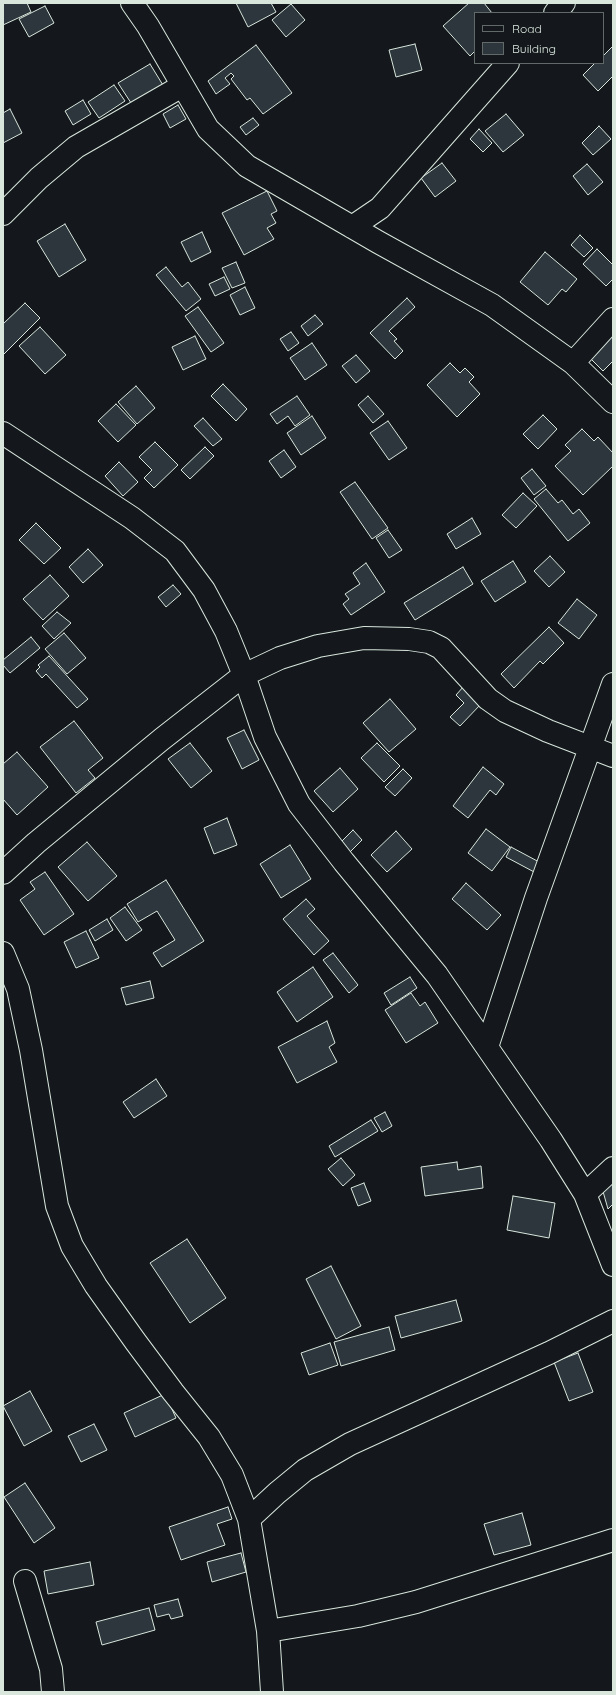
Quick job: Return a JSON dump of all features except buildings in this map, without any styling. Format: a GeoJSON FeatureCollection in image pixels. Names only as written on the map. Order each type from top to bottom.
{"type":"FeatureCollection","features":[{"type":"Feature","properties":{"kind":"street"},"geometry":{"type":"LineString","coordinates":[[132,3],[148,26],[208,129],[247,166],[378,242],[492,305],[573,363],[613,402]]}},
{"type":"Feature","properties":{"kind":"street"},"geometry":{"type":"LineString","coordinates":[[556,12],[564,3]]}},
{"type":"Feature","properties":{"kind":"street"},"geometry":{"type":"LineString","coordinates":[[352,227],[380,208],[507,64]]}},
{"type":"Feature","properties":{"kind":"street"},"geometry":{"type":"LineString","coordinates":[[3,214],[39,178],[76,147],[182,86]]}},
{"type":"Feature","properties":{"kind":"street"},"geometry":{"type":"LineString","coordinates":[[378,242],[380,208]]}},
{"type":"Feature","properties":{"kind":"street"},"geometry":{"type":"LineString","coordinates":[[573,363],[613,319]]}},
{"type":"Feature","properties":{"kind":"street"},"geometry":{"type":"LineString","coordinates":[[3,433],[78,484],[132,518],[174,551],[204,590],[226,631],[244,675],[265,737],[299,804],[344,862],[437,975],[551,1140],[585,1194],[613,1265]]}},
{"type":"Feature","properties":{"kind":"street"},"geometry":{"type":"LineString","coordinates":[[3,873],[36,843],[155,744],[244,675],[280,658],[318,646],[364,638],[408,639],[429,642],[441,648],[483,695],[505,711],[548,731],[613,756]]}},
{"type":"Feature","properties":{"kind":"street"},"geometry":{"type":"LineString","coordinates":[[486,1047],[536,898],[592,747],[613,684]]}},
{"type":"Feature","properties":{"kind":"street"},"geometry":{"type":"LineString","coordinates":[[3,953],[18,989],[32,1058],[57,1206],[72,1246],[96,1286],[135,1341],[209,1437],[232,1475],[249,1519],[268,1630],[272,1692]]}},
{"type":"Feature","properties":{"kind":"street"},"geometry":{"type":"LineString","coordinates":[[585,1194],[613,1168]]}},
{"type":"Feature","properties":{"kind":"street"},"geometry":{"type":"LineString","coordinates":[[249,1519],[277,1493],[306,1470],[350,1444],[549,1353],[613,1321]]}},
{"type":"Feature","properties":{"kind":"street"},"geometry":{"type":"LineString","coordinates":[[268,1630],[358,1616],[416,1602],[613,1540]]}},
{"type":"Feature","properties":{"kind":"street"},"geometry":{"type":"LineString","coordinates":[[26,1581],[51,1669],[53,1692]]}}]}
